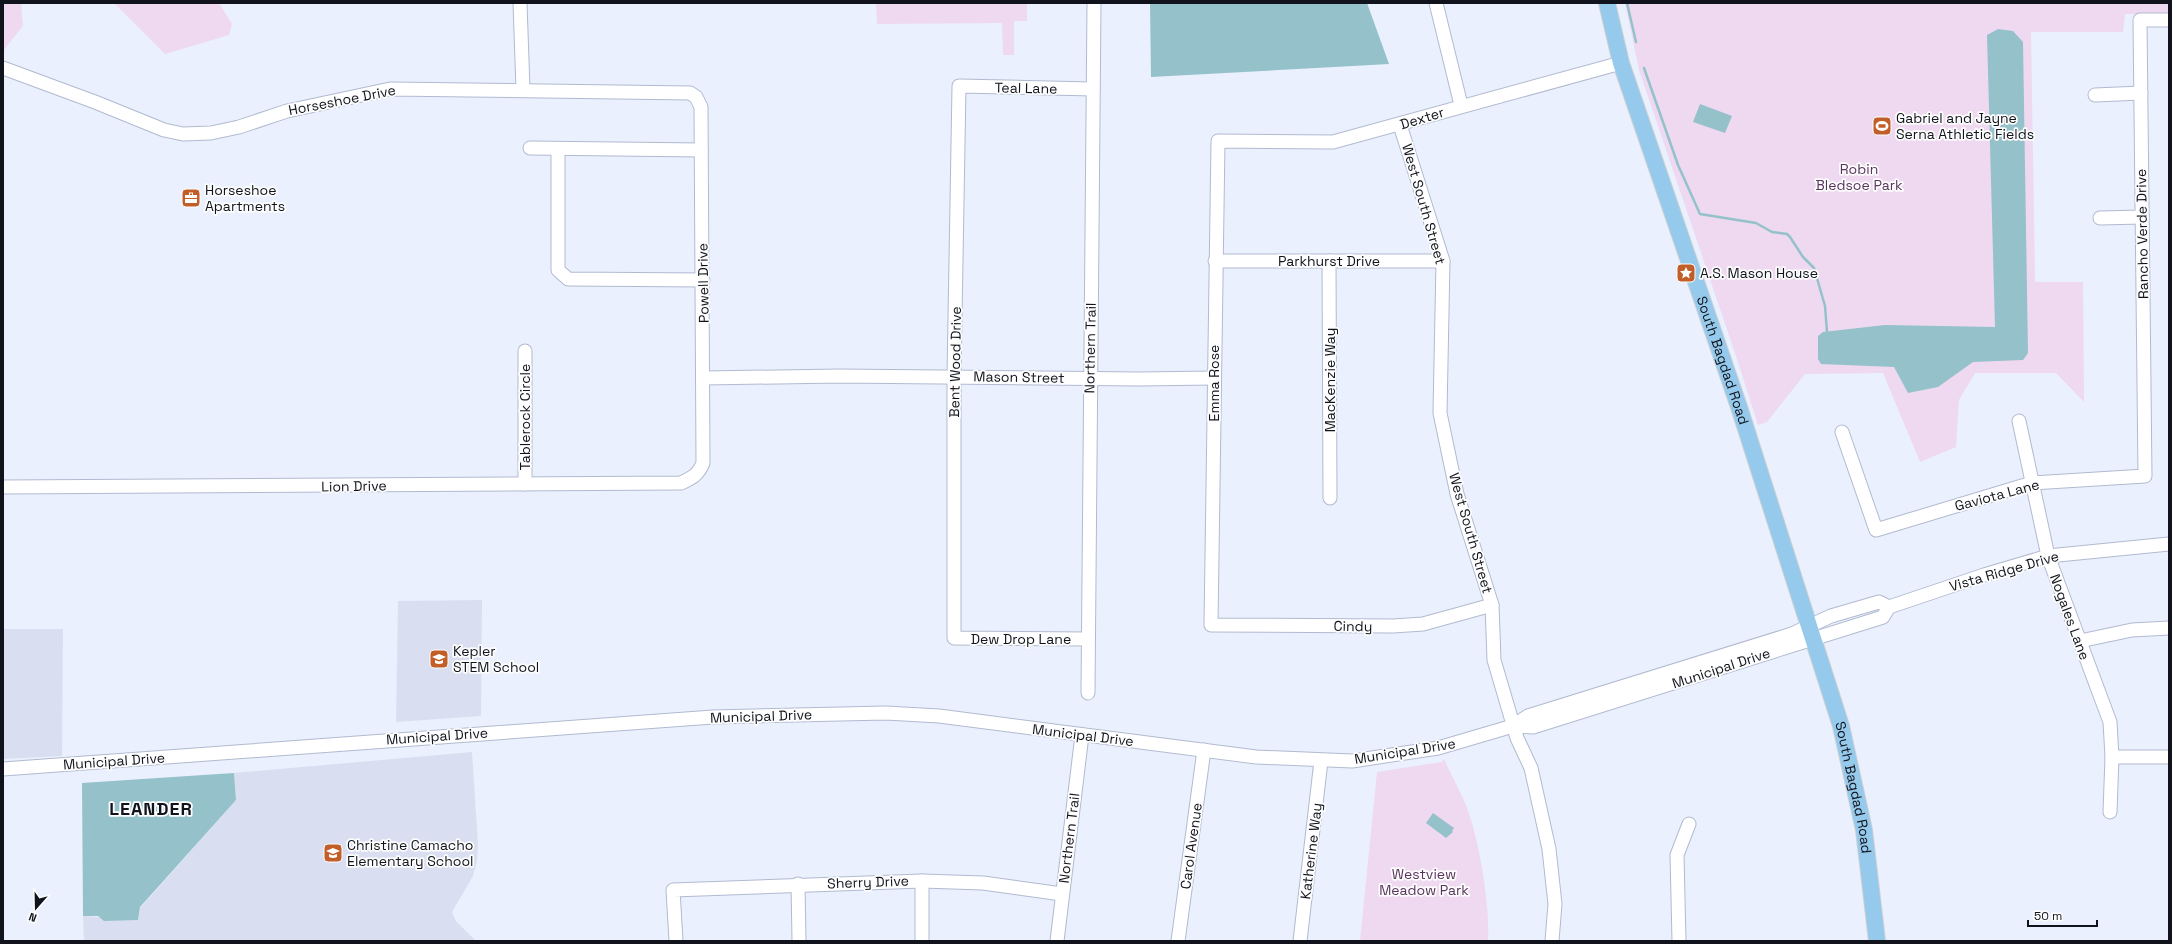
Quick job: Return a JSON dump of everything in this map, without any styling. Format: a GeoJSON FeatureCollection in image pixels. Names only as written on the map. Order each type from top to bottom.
{"type":"FeatureCollection","features":[{"type":"Feature","properties":{"kind":"main road","name":"South Bagdad Road"},"geometry":{"type":"LineString","coordinates":[[1607,3],[1621,63],[1736,400],[1841,726],[1862,822],[1876,941]]}},
{"type":"Feature","properties":{"kind":"street"},"geometry":{"type":"LineString","coordinates":[[520,3],[523,90]]}},
{"type":"Feature","properties":{"kind":"street","name":"Northern Trail"},"geometry":{"type":"LineString","coordinates":[[1088,693],[1094,3]]}},
{"type":"Feature","properties":{"kind":"street"},"geometry":{"type":"LineString","coordinates":[[1436,3],[1461,105]]}},
{"type":"Feature","properties":{"kind":"street","name":"Rancho Verde Drive"},"geometry":{"type":"LineString","coordinates":[[2145,476],[2140,20],[2169,20]]}},
{"type":"Feature","properties":{"kind":"street","name":"Dexter"},"geometry":{"type":"LineString","coordinates":[[1218,141],[1333,142],[1400,125],[1461,105],[1621,63]]}},
{"type":"Feature","properties":{"kind":"street","name":"Horseshoe Drive"},"geometry":{"type":"LineString","coordinates":[[3,68],[95,102],[164,130],[183,134],[211,133],[239,127],[287,111],[384,90],[683,91],[696,97]]}},
{"type":"Feature","properties":{"kind":"street","name":"Teal Lane"},"geometry":{"type":"LineString","coordinates":[[959,86],[1093,89]]}},
{"type":"Feature","properties":{"kind":"street","name":"Bent Wood Drive"},"geometry":{"type":"LineString","coordinates":[[954,638],[954,376],[959,86]]}},
{"type":"Feature","properties":{"kind":"street"},"geometry":{"type":"LineString","coordinates":[[2095,95],[2141,93]]}},
{"type":"Feature","properties":{"kind":"street","name":"Powell Drive"},"geometry":{"type":"LineString","coordinates":[[696,97],[701,108],[703,280],[703,463],[700,470]]}},
{"type":"Feature","properties":{"kind":"street","name":"West South Street"},"geometry":{"type":"LineString","coordinates":[[1400,125],[1444,261],[1440,413],[1457,494],[1492,605],[1494,660],[1513,726],[1531,768],[1548,849],[1555,904],[1552,941]]}},
{"type":"Feature","properties":{"kind":"street","name":"Emma Rose"},"geometry":{"type":"LineString","coordinates":[[1211,625],[1215,261],[1218,141]]}},
{"type":"Feature","properties":{"kind":"street"},"geometry":{"type":"LineString","coordinates":[[530,148],[701,150]]}},
{"type":"Feature","properties":{"kind":"street"},"geometry":{"type":"LineString","coordinates":[[558,149],[558,270],[568,279],[703,280]]}},
{"type":"Feature","properties":{"kind":"street"},"geometry":{"type":"LineString","coordinates":[[2100,218],[2142,217]]}},
{"type":"Feature","properties":{"kind":"street","name":"Parkhurst Drive"},"geometry":{"type":"LineString","coordinates":[[1215,261],[1444,261]]}},
{"type":"Feature","properties":{"kind":"street","name":"MacKenzie Way"},"geometry":{"type":"LineString","coordinates":[[1329,261],[1330,498]]}},
{"type":"Feature","properties":{"kind":"street","name":"Tablerock Circle"},"geometry":{"type":"LineString","coordinates":[[525,351],[525,484]]}},
{"type":"Feature","properties":{"kind":"street","name":"Mason Street"},"geometry":{"type":"LineString","coordinates":[[704,378],[954,376],[1214,378]]}},
{"type":"Feature","properties":{"kind":"street","name":"Nogales Lane"},"geometry":{"type":"LineString","coordinates":[[2019,421],[2048,556],[2080,641],[2090,673],[2110,722],[2112,757],[2110,812]]}},
{"type":"Feature","properties":{"kind":"street","name":"Gaviota Lane"},"geometry":{"type":"LineString","coordinates":[[1842,432],[1876,530],[2032,483],[2145,476]]}},
{"type":"Feature","properties":{"kind":"street","name":"Lion Drive"},"geometry":{"type":"LineString","coordinates":[[3,487],[681,483],[693,478],[700,470]]}},
{"type":"Feature","properties":{"kind":"street","name":"Vista Ridge Drive"},"geometry":{"type":"LineString","coordinates":[[1811,632],[1831,616],[1879,602],[1889,607],[1984,575],[2048,556],[2169,544]]}},
{"type":"Feature","properties":{"kind":"street","name":"Cindy"},"geometry":{"type":"LineString","coordinates":[[1211,625],[1393,626],[1424,624],[1492,605]]}},
{"type":"Feature","properties":{"kind":"street"},"geometry":{"type":"LineString","coordinates":[[2080,641],[2132,630],[2169,628]]}},
{"type":"Feature","properties":{"kind":"street","name":"Municipal Drive"},"geometry":{"type":"LineString","coordinates":[[3,769],[528,730],[761,715],[907,713],[1256,757],[1321,761],[1352,761],[1408,754],[1455,744],[1513,726],[1533,727],[1600,700],[1736,657],[1792,634],[1811,632]]}},
{"type":"Feature","properties":{"kind":"street","name":"Dew Drop Lane"},"geometry":{"type":"LineString","coordinates":[[954,638],[1088,639]]}},
{"type":"Feature","properties":{"kind":"street","name":"Northern Trail"},"geometry":{"type":"LineString","coordinates":[[1057,941],[1082,736]]}},
{"type":"Feature","properties":{"kind":"street","name":"Carol Avenue"},"geometry":{"type":"LineString","coordinates":[[1178,941],[1204,750]]}},
{"type":"Feature","properties":{"kind":"street"},"geometry":{"type":"LineString","coordinates":[[2112,757],[2169,757]]}},
{"type":"Feature","properties":{"kind":"street","name":"Katherine Way"},"geometry":{"type":"LineString","coordinates":[[1300,941],[1321,761]]}},
{"type":"Feature","properties":{"kind":"street"},"geometry":{"type":"LineString","coordinates":[[1679,941],[1677,855],[1688,824]]}},
{"type":"Feature","properties":{"kind":"street"},"geometry":{"type":"LineString","coordinates":[[922,881],[922,941]]}},
{"type":"Feature","properties":{"kind":"street","name":"Sherry Drive"},"geometry":{"type":"LineString","coordinates":[[676,941],[673,890],[798,884],[922,881],[983,883],[1062,894]]}},
{"type":"Feature","properties":{"kind":"street"},"geometry":{"type":"LineString","coordinates":[[798,884],[799,941]]}},
{"type":"Feature","properties":{"kind":"shaded area"},"geometry":{"type":"Polygon","coordinates":[[[1150,3],[1367,3],[1389,64],[1151,77],[1150,3]]]}},
{"type":"Feature","properties":{"kind":"shaded area"},"geometry":{"type":"Polygon","coordinates":[[[1998,29],[2013,31],[2023,42],[2028,353],[2023,360],[1973,362],[1938,387],[1908,393],[1894,367],[1821,364],[1818,359],[1818,336],[1823,332],[1885,325],[1995,327],[1987,35],[1998,29]]]}},
{"type":"Feature","properties":{"kind":"shaded area"},"geometry":{"type":"Polygon","coordinates":[[[1700,104],[1732,116],[1725,133],[1693,122],[1700,104]]]}},
{"type":"Feature","properties":{"kind":"shaded area","name":"Kepler STEM School"},"geometry":{"type":"Polygon","coordinates":[[[482,600],[481,716],[396,722],[398,601],[482,600]]]}},
{"type":"Feature","properties":{"kind":"shaded area"},"geometry":{"type":"Polygon","coordinates":[[[3,629],[63,629],[62,756],[3,759],[3,629]]]}},
{"type":"Feature","properties":{"kind":"shaded area","name":"Christine Camacho Elementary School"},"geometry":{"type":"Polygon","coordinates":[[[472,752],[478,845],[477,861],[473,876],[452,912],[456,921],[476,941],[84,941],[83,916],[138,920],[140,908],[236,800],[234,773],[472,752]]]}},
{"type":"Feature","properties":{"kind":"shaded area"},"geometry":{"type":"Polygon","coordinates":[[[234,773],[236,800],[140,907],[138,920],[104,921],[98,916],[83,916],[82,783],[234,773]]]}},
{"type":"Feature","properties":{"kind":"shaded area"},"geometry":{"type":"Polygon","coordinates":[[[1433,813],[1454,828],[1452,831],[1453,832],[1446,838],[1426,823],[1433,813]]]}},
{"type":"Feature","properties":{"kind":"green space"},"geometry":{"type":"Polygon","coordinates":[[[3,3],[21,3],[23,26],[3,51],[3,3]]]}},
{"type":"Feature","properties":{"kind":"green space"},"geometry":{"type":"Polygon","coordinates":[[[114,3],[219,3],[232,24],[229,35],[165,54],[114,3]]]}},
{"type":"Feature","properties":{"kind":"green space"},"geometry":{"type":"Polygon","coordinates":[[[876,3],[1027,3],[1027,21],[1014,21],[1014,55],[1003,55],[1002,23],[877,24],[876,3]]]}},
{"type":"Feature","properties":{"kind":"green space","name":"Robin Bledsoe Park"},"geometry":{"type":"Polygon","coordinates":[[[1625,3],[2169,3],[2169,14],[2125,14],[2123,32],[2031,32],[2035,282],[2083,282],[2084,402],[2056,373],[1975,373],[1959,400],[1956,447],[1920,462],[1883,373],[1805,374],[1767,422],[1758,425],[1639,70],[1625,3]]]}},
{"type":"Feature","properties":{"kind":"green space","name":"Westview Meadow Park"},"geometry":{"type":"Polygon","coordinates":[[[1444,759],[1466,804],[1475,833],[1488,913],[1488,941],[1360,941],[1377,772],[1442,762],[1444,759]]]}},
{"type":"Feature","properties":{"kind":"waterway"},"geometry":{"type":"LineString","coordinates":[[1627,3],[1636,42]]}},
{"type":"Feature","properties":{"kind":"waterway"},"geometry":{"type":"LineString","coordinates":[[1644,68],[1678,165],[1700,214],[1756,223],[1772,232],[1787,234],[1803,257],[1814,268],[1825,306],[1827,332]]}},
{"type":"Feature","properties":{"kind":"place","name":"Gabriel and Jayne Serna Athletic Fields"},"geometry":{"type":"Point","coordinates":[1882,126]}},
{"type":"Feature","properties":{"kind":"place","name":"Horseshoe Apartments"},"geometry":{"type":"Point","coordinates":[191,198]}},
{"type":"Feature","properties":{"kind":"place","name":"A.S. Mason House"},"geometry":{"type":"Point","coordinates":[1686,273]}},
{"type":"Feature","properties":{"kind":"place","name":"Kepler STEM School"},"geometry":{"type":"Point","coordinates":[439,659]}},
{"type":"Feature","properties":{"kind":"place","name":"Christine Camacho Elementary School"},"geometry":{"type":"Point","coordinates":[333,853]}},
{"type":"Feature","properties":{"kind":"district","name":"LEANDER"},"geometry":{"type":"Point","coordinates":[151,809]}}]}
